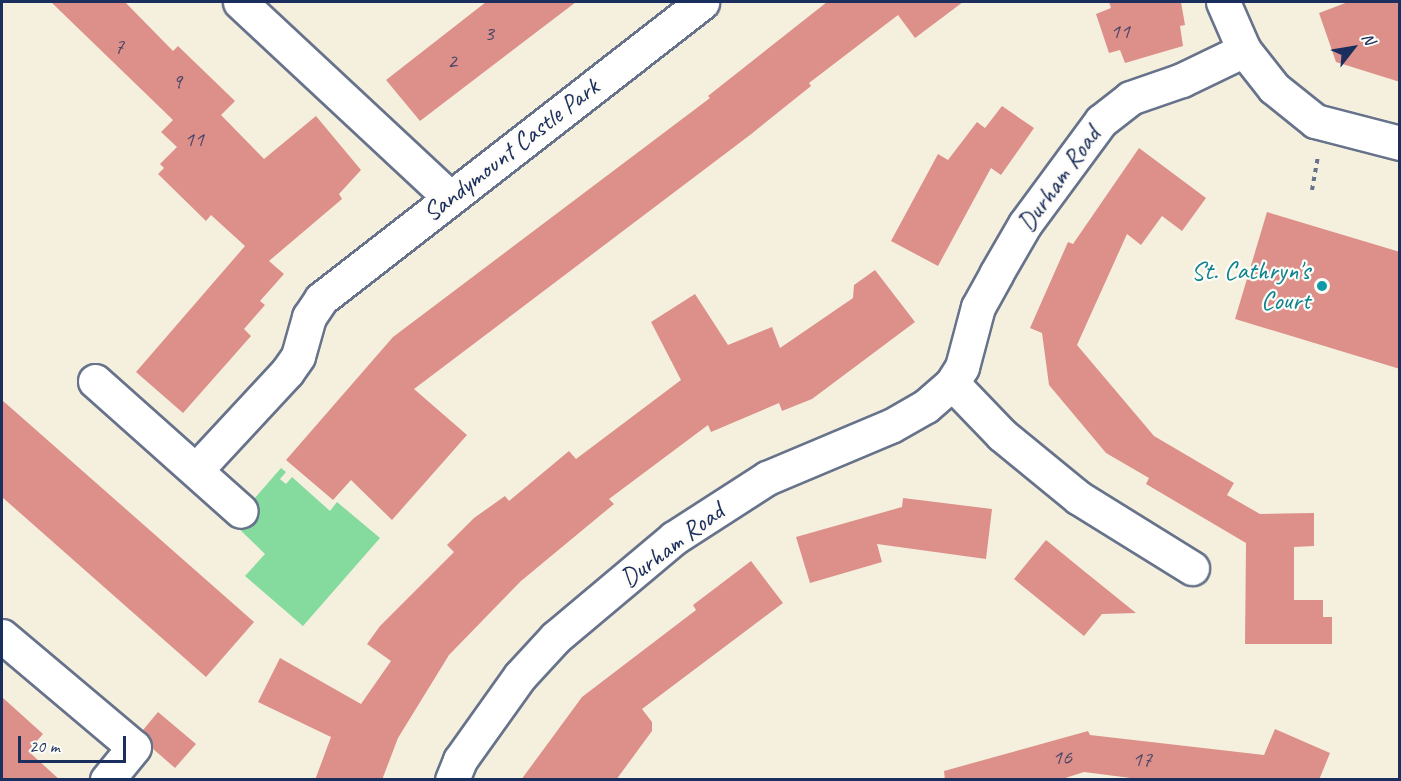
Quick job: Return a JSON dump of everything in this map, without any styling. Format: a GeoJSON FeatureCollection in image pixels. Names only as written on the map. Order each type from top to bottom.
{"type":"FeatureCollection","features":[{"type":"Feature","properties":{"kind":"street"},"geometry":{"type":"LineString","coordinates":[[240,2],[449,197]]}},
{"type":"Feature","properties":{"kind":"street"},"geometry":{"type":"LineString","coordinates":[[1223,2],[1244,50],[1274,88],[1315,120],[1400,143]]}},
{"type":"Feature","properties":{"kind":"street","name":"Sandymount Castle Park"},"geometry":{"type":"LineString","coordinates":[[196,470],[287,372],[298,356],[309,317],[321,299],[698,3]]}},
{"type":"Feature","properties":{"kind":"street","name":"Durham Road"},"geometry":{"type":"LineString","coordinates":[[452,780],[460,760],[520,676],[556,637],[674,538],[767,478],[891,426],[926,406],[952,383],[962,367],[978,307],[996,274],[1025,224],[1101,121],[1130,98],[1182,80],[1244,50]]}},
{"type":"Feature","properties":{"kind":"street"},"geometry":{"type":"LineString","coordinates":[[95,381],[241,511]]}},
{"type":"Feature","properties":{"kind":"street"},"geometry":{"type":"LineString","coordinates":[[952,383],[1002,435],[1079,498],[1192,568]]}},
{"type":"Feature","properties":{"kind":"street"},"geometry":{"type":"LineString","coordinates":[[2,636],[134,747],[107,780]]}},
{"type":"Feature","properties":{"kind":"green space"},"geometry":{"type":"Polygon","coordinates":[[[281,468],[286,472],[280,479],[286,484],[292,477],[330,511],[337,502],[380,538],[303,626],[245,576],[265,554],[233,523],[281,468]]]}},
{"type":"Feature","properties":{"kind":"building"},"geometry":{"type":"Polygon","coordinates":[[[51,2],[125,2],[173,51],[178,46],[235,101],[221,115],[264,159],[316,116],[361,170],[339,194],[342,199],[269,261],[284,274],[260,301],[265,305],[244,329],[251,336],[183,413],[136,372],[245,246],[211,215],[206,221],[158,174],[164,168],[160,164],[177,147],[161,132],[173,120],[51,2]]]}},
{"type":"Feature","properties":{"kind":"building"},"geometry":{"type":"Polygon","coordinates":[[[486,2],[576,2],[420,121],[386,80],[486,2]]]}},
{"type":"Feature","properties":{"kind":"building"},"geometry":{"type":"Polygon","coordinates":[[[827,2],[963,2],[915,38],[898,15],[809,83],[811,86],[750,135],[414,389],[467,435],[392,520],[351,480],[333,500],[286,460],[393,337],[710,98],[708,96],[827,2]]]}},
{"type":"Feature","properties":{"kind":"building"},"geometry":{"type":"Polygon","coordinates":[[[1109,2],[1181,2],[1185,25],[1180,26],[1183,46],[1125,63],[1120,50],[1109,53],[1096,14],[1111,8],[1109,2]]]}},
{"type":"Feature","properties":{"kind":"building"},"geometry":{"type":"Polygon","coordinates":[[[1348,2],[1400,2],[1400,82],[1336,62],[1319,13],[1348,2]]]}},
{"type":"Feature","properties":{"kind":"building"},"geometry":{"type":"Polygon","coordinates":[[[1002,106],[1034,128],[1001,175],[991,168],[938,266],[891,241],[938,154],[948,160],[977,122],[985,128],[1002,106]]]}},
{"type":"Feature","properties":{"kind":"building"},"geometry":{"type":"Polygon","coordinates":[[[1139,148],[1206,198],[1182,231],[1162,216],[1141,245],[1127,234],[1077,345],[1154,436],[1234,483],[1227,495],[1260,514],[1314,513],[1314,546],[1294,547],[1294,600],[1323,600],[1323,617],[1332,617],[1332,644],[1245,644],[1246,543],[1146,484],[1149,478],[1106,453],[1049,385],[1042,333],[1030,328],[1068,242],[1073,244],[1139,148]]]}},
{"type":"Feature","properties":{"kind":"building","name":"St. Cathryn's Court"},"geometry":{"type":"Polygon","coordinates":[[[1267,212],[1400,252],[1400,369],[1235,319],[1267,212]]]}},
{"type":"Feature","properties":{"kind":"building"},"geometry":{"type":"Polygon","coordinates":[[[875,270],[915,322],[812,399],[782,411],[779,403],[711,432],[708,425],[609,499],[614,504],[521,581],[449,655],[398,738],[382,780],[315,780],[331,737],[258,702],[280,658],[361,704],[391,661],[367,644],[380,626],[454,552],[447,545],[474,518],[505,496],[509,501],[569,451],[576,459],[681,380],[651,322],[695,294],[728,345],[772,327],[780,348],[853,298],[854,285],[875,270]]]}},
{"type":"Feature","properties":{"kind":"building"},"geometry":{"type":"Polygon","coordinates":[[[2,400],[254,622],[206,677],[2,497],[2,400]]]}},
{"type":"Feature","properties":{"kind":"building"},"geometry":{"type":"Polygon","coordinates":[[[903,498],[992,509],[986,559],[877,544],[882,562],[810,583],[796,537],[902,507],[903,498]]]}},
{"type":"Feature","properties":{"kind":"building"},"geometry":{"type":"Polygon","coordinates":[[[1046,540],[1136,613],[1102,614],[1084,636],[1014,579],[1046,540]]]}},
{"type":"Feature","properties":{"kind":"building"},"geometry":{"type":"Polygon","coordinates":[[[751,561],[783,603],[642,709],[652,722],[652,731],[616,780],[521,780],[582,697],[696,610],[693,605],[751,561]]]}},
{"type":"Feature","properties":{"kind":"building"},"geometry":{"type":"Polygon","coordinates":[[[2,697],[43,734],[28,751],[60,780],[2,780],[2,697]]]}},
{"type":"Feature","properties":{"kind":"building"},"geometry":{"type":"Polygon","coordinates":[[[158,712],[196,744],[175,768],[152,748],[143,730],[158,712]]]}},
{"type":"Feature","properties":{"kind":"building"},"geometry":{"type":"Polygon","coordinates":[[[1275,729],[1330,753],[1319,780],[1146,780],[1084,772],[1059,780],[945,780],[944,771],[1088,731],[1090,735],[1264,755],[1275,729]]]}},
{"type":"Feature","properties":{"kind":"place","name":"St. Cathryn's Court"},"geometry":{"type":"Point","coordinates":[1322,286]}}]}
